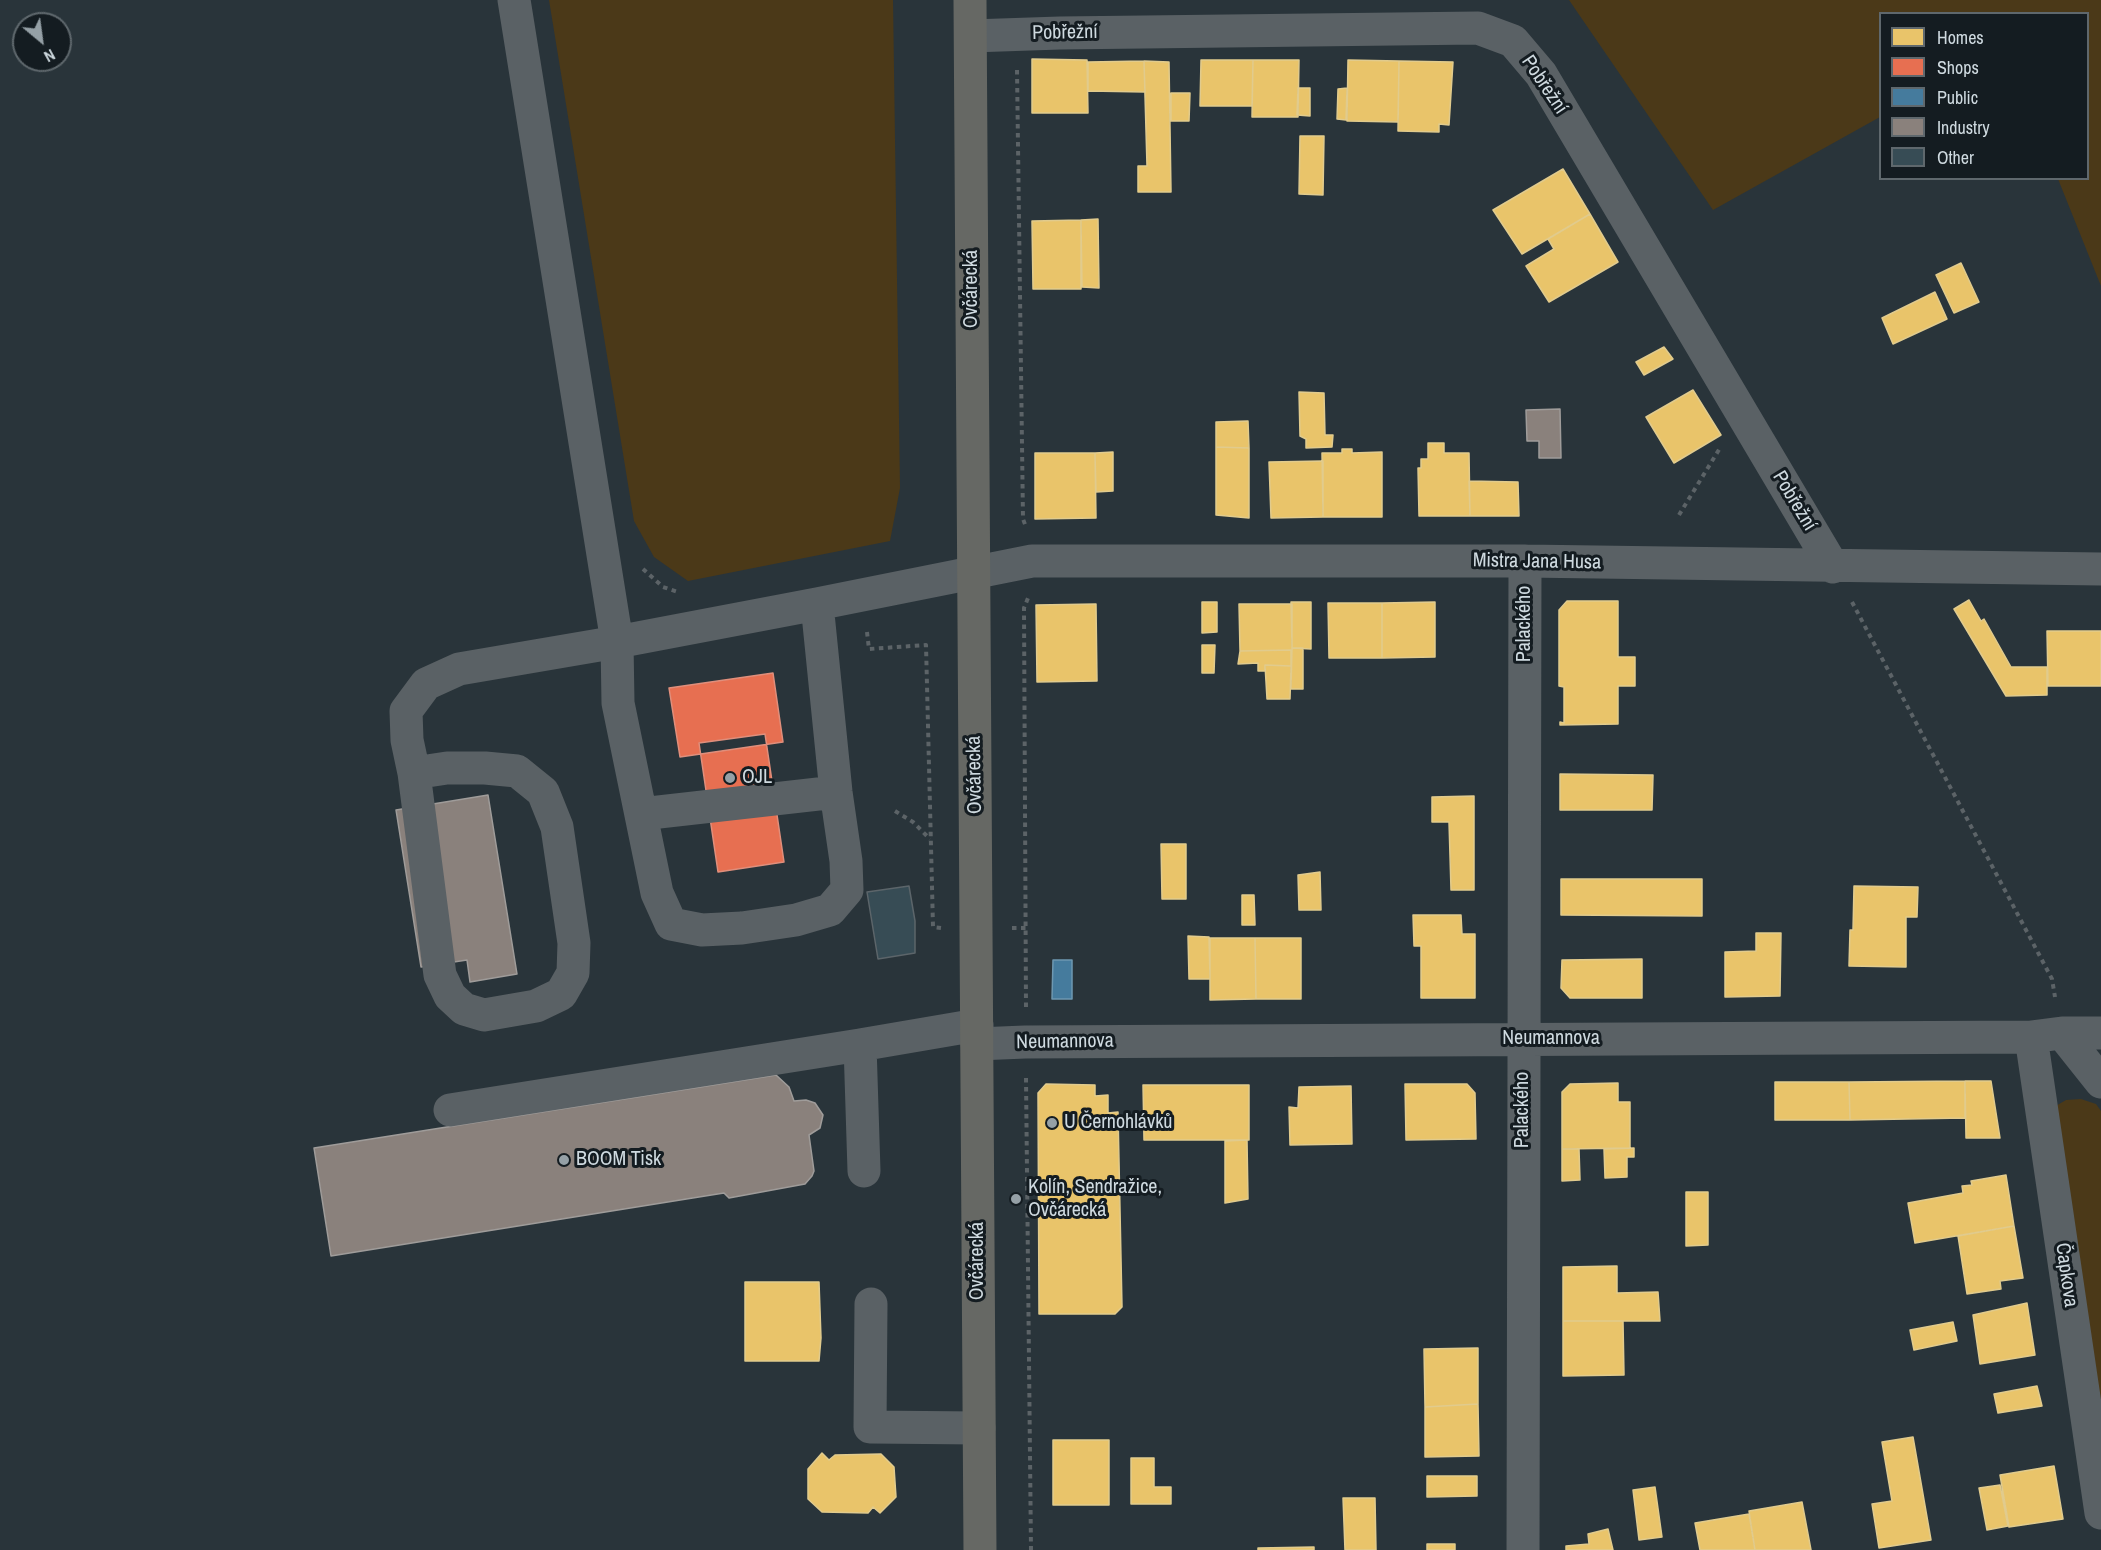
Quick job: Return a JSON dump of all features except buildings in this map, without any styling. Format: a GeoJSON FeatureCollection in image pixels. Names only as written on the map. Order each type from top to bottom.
{"type":"FeatureCollection","features":[{"type":"Feature","properties":{"kind":"main road","name":"Ovčárecká"},"geometry":{"type":"LineString","coordinates":[[970,0],[980,1550]]}},
{"type":"Feature","properties":{"kind":"street"},"geometry":{"type":"LineString","coordinates":[[513,0],[617,642],[618,703],[657,893],[671,924],[702,930],[742,928],[796,920],[830,910],[847,890],[846,861],[836,792],[817,604]]}},
{"type":"Feature","properties":{"kind":"street","name":"Pobřežní"},"geometry":{"type":"LineString","coordinates":[[971,36],[1478,28],[1513,41],[1540,74],[1833,567]]}},
{"type":"Feature","properties":{"kind":"street","name":"Mistra Jana Husa"},"geometry":{"type":"LineString","coordinates":[[414,772],[447,768],[517,771],[543,792],[556,827],[574,944],[573,973],[561,994],[536,1006],[484,1015],[464,1009],[450,996],[440,975],[408,740],[406,711],[426,684],[459,669],[617,642],[1032,561],[1525,561],[2101,569]]}},
{"type":"Feature","properties":{"kind":"street","name":"Palackého"},"geometry":{"type":"LineString","coordinates":[[1523,1550],[1525,561]]}},
{"type":"Feature","properties":{"kind":"street"},"geometry":{"type":"LineString","coordinates":[[641,814],[836,792]]}},
{"type":"Feature","properties":{"kind":"street","name":"Neumannova"},"geometry":{"type":"LineString","coordinates":[[450,1110],[860,1044],[977,1035],[1025,1042],[2101,1033]]}},
{"type":"Feature","properties":{"kind":"street"},"geometry":{"type":"LineString","coordinates":[[2047,1035],[2101,1082]]}},
{"type":"Feature","properties":{"kind":"street","name":"Čapkova"},"geometry":{"type":"LineString","coordinates":[[2047,1035],[2101,1513]]}},
{"type":"Feature","properties":{"kind":"street"},"geometry":{"type":"LineString","coordinates":[[860,1044],[864,1171]]}},
{"type":"Feature","properties":{"kind":"street"},"geometry":{"type":"LineString","coordinates":[[872,1304],[870,1427],[979,1428]]}},
{"type":"Feature","properties":{"kind":"path"},"geometry":{"type":"LineString","coordinates":[[1016,34],[1023,519],[1031,538],[1032,561],[1030,591],[1024,608],[1027,927],[1025,1042],[1031,1550]]}},
{"type":"Feature","properties":{"kind":"path"},"geometry":{"type":"LineString","coordinates":[[1678,514],[1721,447]]}},
{"type":"Feature","properties":{"kind":"path"},"geometry":{"type":"LineString","coordinates":[[639,562],[643,569],[663,587],[684,594]]}},
{"type":"Feature","properties":{"kind":"path"},"geometry":{"type":"LineString","coordinates":[[1833,567],[2052,979],[2047,1035]]}},
{"type":"Feature","properties":{"kind":"path"},"geometry":{"type":"LineString","coordinates":[[861,596],[869,649],[926,645],[933,927],[976,929],[1027,927]]}},
{"type":"Feature","properties":{"kind":"path"},"geometry":{"type":"LineString","coordinates":[[895,811],[913,822],[931,840]]}},
{"type":"Feature","properties":{"kind":"shaded area"},"geometry":{"type":"Polygon","coordinates":[[[549,0],[893,0],[900,488],[890,541],[688,581],[654,557],[634,521],[549,0]]]}},
{"type":"Feature","properties":{"kind":"shaded area"},"geometry":{"type":"Polygon","coordinates":[[[1569,0],[2101,0],[2101,286],[2058,180],[2089,180],[2089,12],[1879,12],[1879,118],[1713,210],[1569,0]]]}},
{"type":"Feature","properties":{"kind":"shaded area"},"geometry":{"type":"Polygon","coordinates":[[[2081,1099],[2096,1104],[2101,1111],[2101,1420],[2054,1107],[2066,1100],[2081,1099]]]}},
{"type":"Feature","properties":{"kind":"place","name":"OJL"},"geometry":{"type":"Point","coordinates":[730,778]}},
{"type":"Feature","properties":{"kind":"place","name":"U Černohlávků"},"geometry":{"type":"Point","coordinates":[1052,1123]}},
{"type":"Feature","properties":{"kind":"place","name":"BOOM Tisk"},"geometry":{"type":"Point","coordinates":[564,1160]}},
{"type":"Feature","properties":{"kind":"place","name":"Kolín, Sendražice, Ovčárecká"},"geometry":{"type":"Point","coordinates":[1016,1199]}}]}
